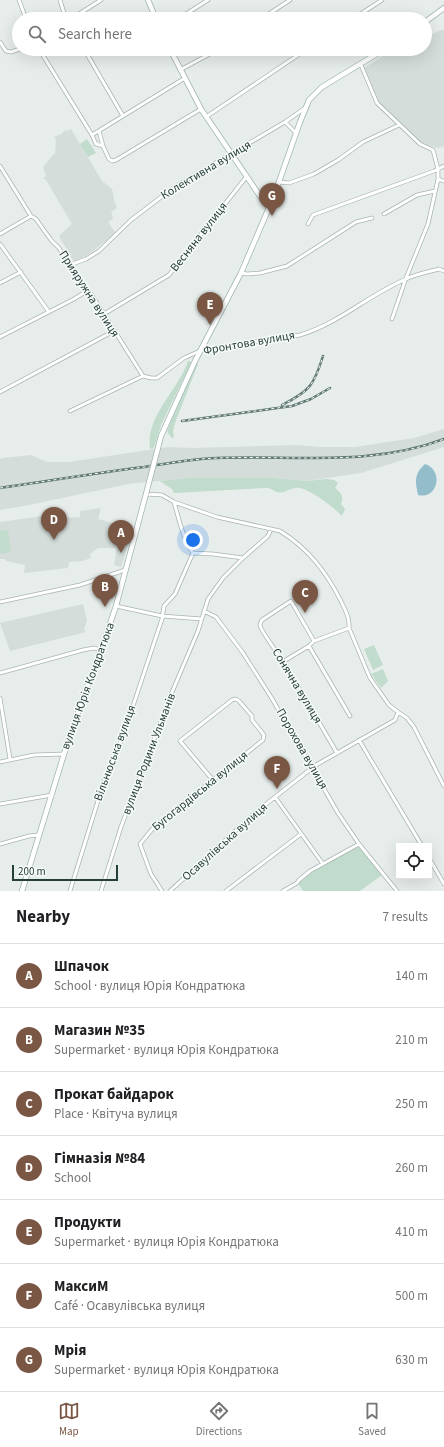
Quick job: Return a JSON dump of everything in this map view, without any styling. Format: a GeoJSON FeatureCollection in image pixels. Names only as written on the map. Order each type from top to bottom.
{"type":"FeatureCollection","features":[{"type":"Feature","properties":{"kind":"street"},"geometry":{"type":"LineString","coordinates":[[19,0],[23,12]]}},
{"type":"Feature","properties":{"kind":"street"},"geometry":{"type":"LineString","coordinates":[[60,0],[64,12]]}},
{"type":"Feature","properties":{"kind":"street"},"geometry":{"type":"LineString","coordinates":[[82,12],[101,0]]}},
{"type":"Feature","properties":{"kind":"street"},"geometry":{"type":"LineString","coordinates":[[148,0],[153,12]]}},
{"type":"Feature","properties":{"kind":"street"},"geometry":{"type":"LineString","coordinates":[[189,12],[208,0]]}},
{"type":"Feature","properties":{"kind":"street"},"geometry":{"type":"LineString","coordinates":[[272,12],[290,0]]}},
{"type":"Feature","properties":{"kind":"street"},"geometry":{"type":"LineString","coordinates":[[364,12],[382,0]]}},
{"type":"Feature","properties":{"kind":"street"},"geometry":{"type":"LineString","coordinates":[[432,17],[444,8]]}},
{"type":"Feature","properties":{"kind":"street"},"geometry":{"type":"LineString","coordinates":[[0,42],[6,51],[12,52]]}},
{"type":"Feature","properties":{"kind":"street"},"geometry":{"type":"LineString","coordinates":[[43,56],[96,144],[103,146]]}},
{"type":"Feature","properties":{"kind":"street"},"geometry":{"type":"LineString","coordinates":[[88,56],[123,116]]}},
{"type":"Feature","properties":{"kind":"street"},"geometry":{"type":"LineString","coordinates":[[173,56],[206,117],[262,199],[270,204]]}},
{"type":"Feature","properties":{"kind":"street"},"geometry":{"type":"LineString","coordinates":[[180,70],[206,56]]}},
{"type":"Feature","properties":{"kind":"street"},"geometry":{"type":"LineString","coordinates":[[206,117],[297,56]]}},
{"type":"Feature","properties":{"kind":"street","name":"вулиця Юрія Кондратюка"},"geometry":{"type":"LineString","coordinates":[[22,891],[64,754],[84,695],[102,650],[116,606],[161,436],[185,382],[240,273],[279,182],[306,107],[315,93],[322,87],[373,56]]}},
{"type":"Feature","properties":{"kind":"street"},"geometry":{"type":"LineString","coordinates":[[360,64],[377,103],[420,144],[433,150],[438,169],[438,178],[428,224],[406,278],[392,319]]}},
{"type":"Feature","properties":{"kind":"street"},"geometry":{"type":"LineString","coordinates":[[92,135],[184,78]]}},
{"type":"Feature","properties":{"kind":"street","name":"Колективна вулиця"},"geometry":{"type":"LineString","coordinates":[[70,265],[86,259],[99,250],[131,220],[173,188],[285,122],[306,107]]}},
{"type":"Feature","properties":{"kind":"street"},"geometry":{"type":"LineString","coordinates":[[99,131],[103,146],[109,159],[112,161],[201,109]]}},
{"type":"Feature","properties":{"kind":"street"},"geometry":{"type":"LineString","coordinates":[[285,122],[296,133]]}},
{"type":"Feature","properties":{"kind":"street"},"geometry":{"type":"LineString","coordinates":[[279,182],[289,183],[314,174],[338,160],[363,142],[399,125]]}},
{"type":"Feature","properties":{"kind":"street","name":"Прияружна вулиця"},"geometry":{"type":"LineString","coordinates":[[0,166],[31,216],[36,219],[104,314],[143,376]]}},
{"type":"Feature","properties":{"kind":"street"},"geometry":{"type":"LineString","coordinates":[[308,224],[313,215],[444,166]]}},
{"type":"Feature","properties":{"kind":"street","name":"Весняна вулиця"},"geometry":{"type":"LineString","coordinates":[[104,314],[169,275],[247,176]]}},
{"type":"Feature","properties":{"kind":"street"},"geometry":{"type":"LineString","coordinates":[[438,178],[444,181]]}},
{"type":"Feature","properties":{"kind":"street"},"geometry":{"type":"LineString","coordinates":[[384,214],[417,195],[435,191]]}},
{"type":"Feature","properties":{"kind":"street"},"geometry":{"type":"LineString","coordinates":[[0,234],[31,216]]}},
{"type":"Feature","properties":{"kind":"street"},"geometry":{"type":"LineString","coordinates":[[240,273],[260,273],[287,266],[356,222],[372,218]]}},
{"type":"Feature","properties":{"kind":"street"},"geometry":{"type":"LineString","coordinates":[[0,244],[49,312]]}},
{"type":"Feature","properties":{"kind":"street","name":"Фронтова вулиця"},"geometry":{"type":"LineString","coordinates":[[70,411],[143,376],[157,378],[184,358],[202,350],[300,335],[334,321],[406,278],[439,269],[444,271]]}},
{"type":"Feature","properties":{"kind":"street"},"geometry":{"type":"LineString","coordinates":[[0,283],[21,272]]}},
{"type":"Feature","properties":{"kind":"street"},"geometry":{"type":"LineString","coordinates":[[0,337],[87,291]]}},
{"type":"Feature","properties":{"kind":"street"},"geometry":{"type":"LineString","coordinates":[[0,392],[114,331]]}},
{"type":"Feature","properties":{"kind":"street"},"geometry":{"type":"LineString","coordinates":[[146,494],[162,495],[174,502],[216,517],[280,531],[289,536],[315,560],[324,570],[346,612],[350,622],[349,628],[370,678],[389,705],[408,718],[444,786]]}},
{"type":"Feature","properties":{"kind":"street"},"geometry":{"type":"LineString","coordinates":[[174,502],[181,526],[193,553],[242,558]]}},
{"type":"Feature","properties":{"kind":"street","name":"вулиця Родини Ульманів"},"geometry":{"type":"LineString","coordinates":[[101,891],[121,827],[202,619],[208,599],[223,578],[242,558],[268,536],[271,529]]}},
{"type":"Feature","properties":{"kind":"street","name":"Вільнюська вулиця"},"geometry":{"type":"LineString","coordinates":[[70,891],[102,784],[113,763],[129,718],[164,606],[175,594],[193,553]]}},
{"type":"Feature","properties":{"kind":"street"},"geometry":{"type":"LineString","coordinates":[[0,602],[80,585],[125,570]]}},
{"type":"Feature","properties":{"kind":"street","name":"Сонячна вулиця"},"geometry":{"type":"LineString","coordinates":[[314,641],[291,601],[262,620],[260,623],[260,627],[281,659],[284,661],[337,753]]}},
{"type":"Feature","properties":{"kind":"street"},"geometry":{"type":"LineString","coordinates":[[116,606],[162,616],[202,619]]}},
{"type":"Feature","properties":{"kind":"street","name":"Порохова вулиця"},"geometry":{"type":"LineString","coordinates":[[204,612],[216,617],[243,653],[271,696],[338,813],[359,844],[397,891]]}},
{"type":"Feature","properties":{"kind":"street"},"geometry":{"type":"LineString","coordinates":[[284,661],[309,646],[314,641],[349,628]]}},
{"type":"Feature","properties":{"kind":"street"},"geometry":{"type":"LineString","coordinates":[[309,646],[350,716]]}},
{"type":"Feature","properties":{"kind":"street"},"geometry":{"type":"LineString","coordinates":[[0,673],[83,650],[94,648],[102,650]]}},
{"type":"Feature","properties":{"kind":"street"},"geometry":{"type":"LineString","coordinates":[[0,698],[10,759]]}},
{"type":"Feature","properties":{"kind":"street","name":"Бугогардівська вулиця"},"geometry":{"type":"LineString","coordinates":[[162,891],[151,874],[140,844],[154,827],[263,740],[264,735],[252,720],[252,716],[236,699],[232,700],[180,741],[212,780]]}},
{"type":"Feature","properties":{"kind":"street","name":"Осавулівська вулиця"},"geometry":{"type":"LineString","coordinates":[[170,891],[256,812],[275,797],[313,768],[395,720],[398,712]]}},
{"type":"Feature","properties":{"kind":"street"},"geometry":{"type":"LineString","coordinates":[[359,740],[420,843]]}},
{"type":"Feature","properties":{"kind":"street"},"geometry":{"type":"LineString","coordinates":[[0,762],[34,755],[64,754]]}},
{"type":"Feature","properties":{"kind":"street"},"geometry":{"type":"LineString","coordinates":[[0,804],[52,795]]}},
{"type":"Feature","properties":{"kind":"street"},"geometry":{"type":"LineString","coordinates":[[275,797],[323,864]]}},
{"type":"Feature","properties":{"kind":"street"},"geometry":{"type":"LineString","coordinates":[[226,891],[301,834]]}},
{"type":"Feature","properties":{"kind":"street"},"geometry":{"type":"LineString","coordinates":[[0,844],[29,836],[39,835]]}},
{"type":"Feature","properties":{"kind":"street"},"geometry":{"type":"LineString","coordinates":[[283,891],[297,883],[310,871],[359,844]]}},
{"type":"Feature","properties":{"kind":"street"},"geometry":{"type":"LineString","coordinates":[[432,863],[444,884]]}},
{"type":"Feature","properties":{"kind":"shaded area"},"geometry":{"type":"Polygon","coordinates":[[[444,29],[444,146],[439,148],[420,143],[379,103],[364,71],[364,68],[383,56],[432,56],[432,34],[444,29]]]}},
{"type":"Feature","properties":{"kind":"shaded area"},"geometry":{"type":"Polygon","coordinates":[[[71,129],[102,181],[112,189],[117,208],[111,212],[113,219],[108,222],[115,232],[89,254],[74,262],[59,236],[72,224],[46,180],[43,178],[46,176],[43,167],[55,153],[56,140],[54,137],[63,133],[64,130],[67,131],[71,129]]]}},
{"type":"Feature","properties":{"kind":"shaded area"},"geometry":{"type":"Polygon","coordinates":[[[444,429],[444,447],[361,473],[307,481],[274,478],[188,478],[128,484],[0,510],[0,459],[3,458],[31,455],[47,462],[69,462],[168,447],[192,448],[297,445],[320,447],[355,447],[414,438],[444,429]]]}},
{"type":"Feature","properties":{"kind":"shaded area"},"geometry":{"type":"Polygon","coordinates":[[[101,508],[98,519],[112,523],[110,532],[130,539],[121,567],[114,565],[117,548],[98,548],[90,554],[91,558],[82,561],[69,562],[68,568],[24,573],[25,565],[0,559],[0,522],[64,513],[65,518],[80,517],[80,511],[101,508]]]}},
{"type":"Feature","properties":{"kind":"shaded area"},"geometry":{"type":"Polygon","coordinates":[[[83,604],[87,620],[84,630],[86,632],[10,651],[0,623],[83,604]]]}},
{"type":"Feature","properties":{"kind":"green space"},"geometry":{"type":"Polygon","coordinates":[[[87,139],[96,153],[88,157],[80,144],[87,139]]]}},
{"type":"Feature","properties":{"kind":"green space"},"geometry":{"type":"Polygon","coordinates":[[[188,361],[191,363],[161,425],[152,449],[150,448],[150,437],[157,414],[184,372],[188,361]]]}},
{"type":"Feature","properties":{"kind":"green space"},"geometry":{"type":"Polygon","coordinates":[[[197,363],[198,364],[175,423],[173,431],[174,437],[172,438],[167,432],[170,423],[197,363]]]}},
{"type":"Feature","properties":{"kind":"green space"},"geometry":{"type":"Polygon","coordinates":[[[188,478],[274,478],[307,481],[326,479],[334,480],[338,483],[335,488],[341,495],[341,504],[345,509],[342,516],[320,498],[300,488],[282,492],[265,488],[174,493],[172,489],[160,481],[188,478]]]}},
{"type":"Feature","properties":{"kind":"green space"},"geometry":{"type":"Polygon","coordinates":[[[8,530],[11,552],[0,554],[0,531],[8,530]]]}},
{"type":"Feature","properties":{"kind":"green space"},"geometry":{"type":"Polygon","coordinates":[[[374,645],[383,665],[373,670],[364,649],[374,645]]]}},
{"type":"Feature","properties":{"kind":"green space"},"geometry":{"type":"Polygon","coordinates":[[[383,669],[388,681],[381,688],[371,674],[383,669]]]}},
{"type":"Feature","properties":{"kind":"green space"},"geometry":{"type":"Polygon","coordinates":[[[360,847],[382,875],[360,891],[303,891],[298,883],[310,872],[353,848],[360,847]]]}},
{"type":"Feature","properties":{"kind":"water"},"geometry":{"type":"Polygon","coordinates":[[[425,464],[431,467],[435,472],[436,484],[430,493],[418,495],[416,478],[419,471],[425,464]]]}},
{"type":"Feature","properties":{"kind":"railway"},"geometry":{"type":"LineString","coordinates":[[282,405],[299,396],[310,386],[317,374],[323,356]]}},
{"type":"Feature","properties":{"kind":"railway"},"geometry":{"type":"LineString","coordinates":[[182,421],[292,406],[311,399],[330,388]]}},
{"type":"Feature","properties":{"kind":"railway"},"geometry":{"type":"LineString","coordinates":[[0,488],[201,459],[324,458],[385,454],[414,448],[444,439]]}},
{"type":"Feature","properties":{"kind":"place","name":"Мрія"},"geometry":{"type":"Point","coordinates":[272,216]}},
{"type":"Feature","properties":{"kind":"place","name":"Продукти"},"geometry":{"type":"Point","coordinates":[210,325]}},
{"type":"Feature","properties":{"kind":"place","name":"Гімназія №84"},"geometry":{"type":"Point","coordinates":[54,540]}},
{"type":"Feature","properties":{"kind":"place","name":"Шпачок"},"geometry":{"type":"Point","coordinates":[121,553]}},
{"type":"Feature","properties":{"kind":"place","name":"Магазин №35"},"geometry":{"type":"Point","coordinates":[105,607]}},
{"type":"Feature","properties":{"kind":"place","name":"Прокат байдарок"},"geometry":{"type":"Point","coordinates":[305,613]}},
{"type":"Feature","properties":{"kind":"place","name":"МаксиМ"},"geometry":{"type":"Point","coordinates":[277,789]}}]}
